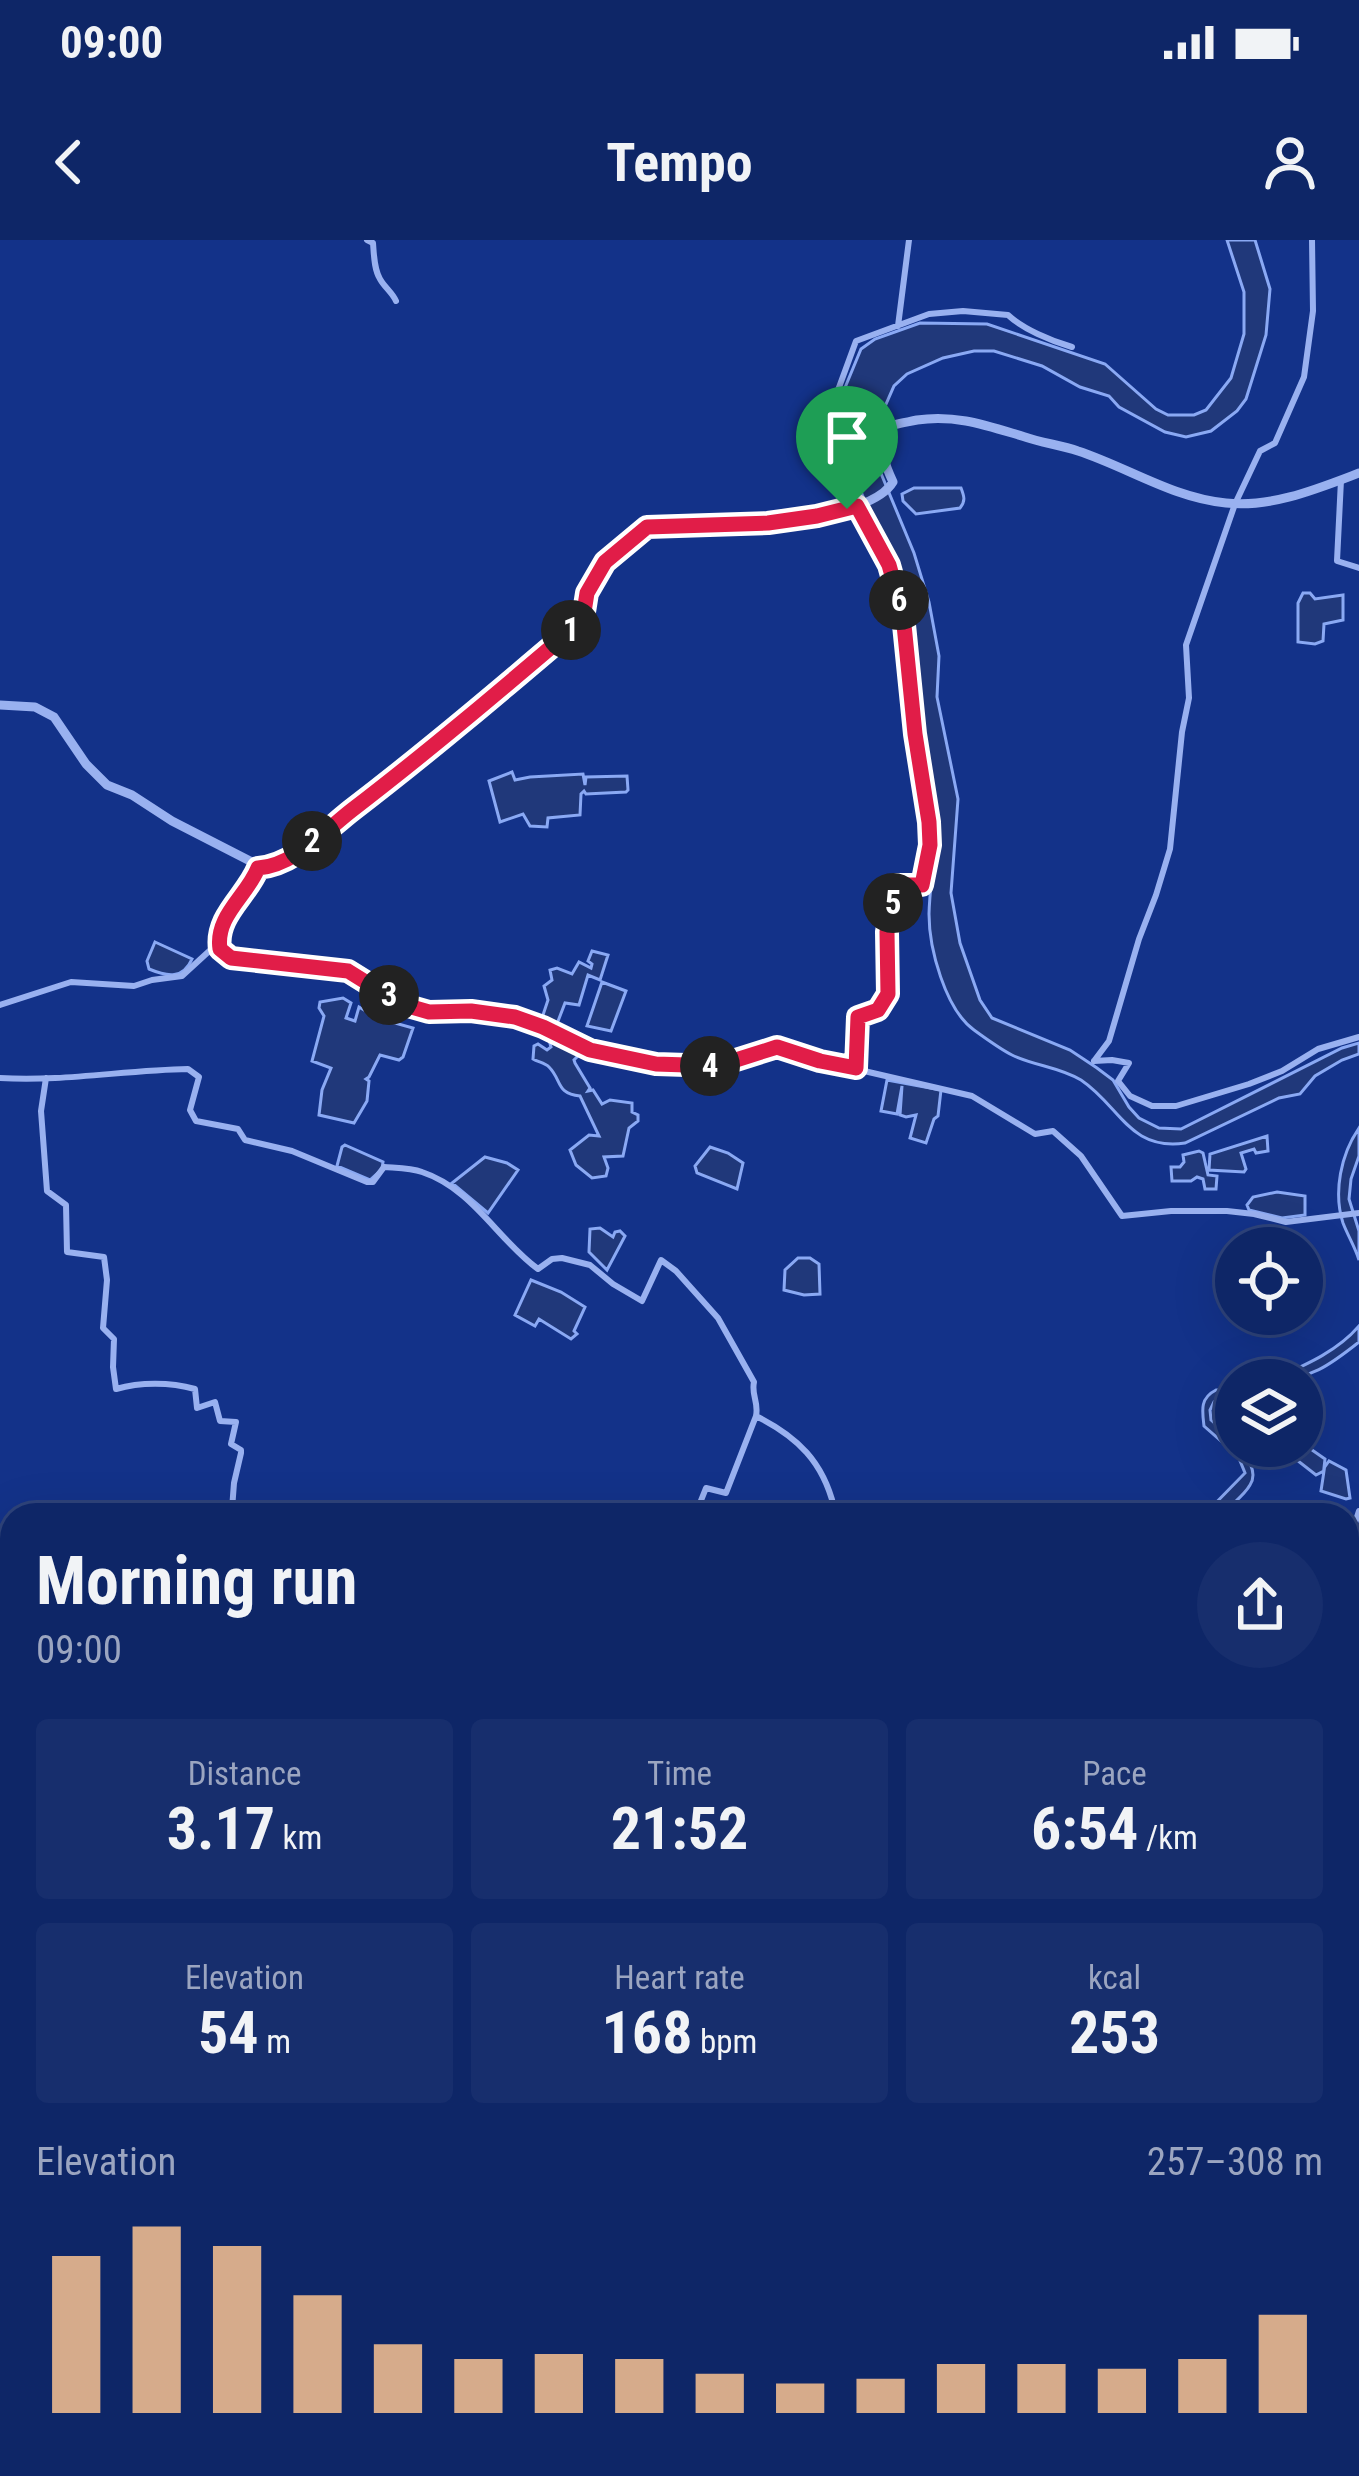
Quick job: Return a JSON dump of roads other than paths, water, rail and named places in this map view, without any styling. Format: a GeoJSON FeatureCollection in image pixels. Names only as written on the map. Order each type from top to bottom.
{"type":"FeatureCollection","features":[{"type":"Feature","properties":{"kind":"street"},"geometry":{"type":"LineString","coordinates":[[367,240],[373,243],[381,281],[396,302]]}},
{"type":"Feature","properties":{"kind":"street"},"geometry":{"type":"LineString","coordinates":[[898,326],[909,240]]}},
{"type":"Feature","properties":{"kind":"street"},"geometry":{"type":"LineString","coordinates":[[1312,240],[1313,311],[1304,377],[1275,443],[1259,452],[1235,504],[1186,645],[1189,698],[1170,849],[1109,1041],[1094,1060],[1129,1064],[1118,1081],[1130,1096],[1152,1106],[1177,1106],[1249,1084],[1318,1049],[1359,1037]]}},
{"type":"Feature","properties":{"kind":"street"},"geometry":{"type":"LineString","coordinates":[[856,1068],[858,1017],[878,1010],[888,994],[887,932],[896,885],[922,885],[930,845],[903,615],[889,565],[833,446],[831,413],[856,341],[929,314],[963,311],[1007,316],[1042,337],[1072,347]]}},
{"type":"Feature","properties":{"kind":"street"},"geometry":{"type":"LineString","coordinates":[[258,868],[277,865],[309,844],[413,764],[576,626],[587,593],[605,562],[647,527],[768,523],[859,506],[890,490],[893,482],[882,455],[883,431],[892,425],[933,418],[985,423],[1220,503],[1257,505],[1359,473]]}},
{"type":"Feature","properties":{"kind":"street"},"geometry":{"type":"LineString","coordinates":[[1341,479],[1337,561],[1359,568]]}},
{"type":"Feature","properties":{"kind":"street"},"geometry":{"type":"LineString","coordinates":[[0,704],[35,707],[54,717],[86,764],[107,785],[258,868]]}},
{"type":"Feature","properties":{"kind":"street"},"geometry":{"type":"LineString","coordinates":[[0,1004],[71,982],[134,986],[182,976],[218,943],[224,921],[258,868]]}},
{"type":"Feature","properties":{"kind":"street"},"geometry":{"type":"LineString","coordinates":[[218,943],[231,958],[348,971],[401,1004],[429,1012],[515,1017],[590,1050],[656,1064],[717,1066],[777,1047],[972,1096],[1035,1134],[1053,1131],[1081,1156],[1122,1216],[1227,1211],[1286,1222],[1357,1213]]}},
{"type":"Feature","properties":{"kind":"street"},"geometry":{"type":"LineString","coordinates":[[0,1078],[188,1069],[199,1077],[190,1110],[196,1121],[238,1130],[245,1140],[292,1151],[367,1182],[373,1182],[384,1167],[421,1171],[455,1189],[538,1269],[562,1258],[590,1265],[642,1300],[661,1260],[718,1318],[754,1382],[752,1392],[758,1406],[726,1493],[706,1488],[700,1503]]}},
{"type":"Feature","properties":{"kind":"street"},"geometry":{"type":"LineString","coordinates":[[46,1078],[41,1111],[47,1192],[66,1205],[67,1252],[104,1257],[103,1328],[114,1339],[116,1389],[136,1384],[195,1389],[197,1408],[215,1402],[220,1421],[236,1422],[231,1444],[241,1454],[232,1503]]}},
{"type":"Feature","properties":{"kind":"street"},"geometry":{"type":"LineString","coordinates":[[756,1416],[776,1426],[822,1470],[833,1503]]}},
{"type":"Feature","properties":{"kind":"water"},"geometry":{"type":"Polygon","coordinates":[[[1227,240],[1255,240],[1270,289],[1266,335],[1246,399],[1211,431],[1186,437],[1165,432],[1119,407],[1109,396],[1080,387],[1042,366],[994,351],[974,351],[907,374],[894,386],[874,441],[875,459],[929,602],[939,656],[937,697],[958,799],[951,893],[960,943],[980,1000],[992,1018],[1070,1050],[1113,1080],[1139,1118],[1159,1128],[1181,1129],[1359,1043],[1359,1054],[1315,1076],[1300,1094],[1279,1098],[1185,1143],[1166,1144],[1138,1133],[1081,1080],[1007,1053],[964,1020],[947,993],[930,928],[935,834],[926,787],[918,672],[891,564],[837,434],[837,407],[861,349],[920,323],[987,324],[1105,364],[1168,415],[1206,410],[1231,378],[1244,334],[1244,292],[1227,240]]]}},
{"type":"Feature","properties":{"kind":"water"},"geometry":{"type":"Polygon","coordinates":[[[914,488],[961,488],[963,503],[960,508],[916,514],[902,494],[914,488]]]}},
{"type":"Feature","properties":{"kind":"water"},"geometry":{"type":"Polygon","coordinates":[[[1303,593],[1315,599],[1343,595],[1343,620],[1324,624],[1323,641],[1315,644],[1298,642],[1298,603],[1303,593]]]}},
{"type":"Feature","properties":{"kind":"water"},"geometry":{"type":"Polygon","coordinates":[[[512,772],[515,780],[583,774],[585,785],[586,777],[627,776],[628,790],[584,791],[580,815],[548,818],[547,827],[530,826],[523,814],[500,822],[489,781],[512,772]]]}},
{"type":"Feature","properties":{"kind":"water"},"geometry":{"type":"Polygon","coordinates":[[[155,942],[192,959],[188,966],[174,974],[149,969],[147,961],[155,942]]]}},
{"type":"Feature","properties":{"kind":"water"},"geometry":{"type":"Polygon","coordinates":[[[592,951],[608,955],[600,980],[588,975],[579,1005],[565,1003],[555,1029],[541,1021],[548,1000],[544,986],[552,980],[550,970],[572,974],[579,962],[591,968],[592,951]]]}},
{"type":"Feature","properties":{"kind":"water"},"geometry":{"type":"Polygon","coordinates":[[[602,982],[626,991],[611,1031],[587,1026],[602,982]]]}},
{"type":"Feature","properties":{"kind":"water"},"geometry":{"type":"Polygon","coordinates":[[[343,998],[351,1003],[346,1018],[355,1021],[359,1007],[369,1013],[382,1011],[391,1022],[413,1028],[403,1057],[380,1055],[366,1079],[367,1101],[354,1123],[319,1115],[331,1068],[312,1061],[324,1016],[320,1002],[343,998]]]}},
{"type":"Feature","properties":{"kind":"water"},"geometry":{"type":"Polygon","coordinates":[[[555,1037],[583,1051],[574,1060],[588,1091],[593,1090],[602,1104],[610,1100],[632,1103],[632,1112],[638,1115],[629,1128],[623,1156],[604,1157],[606,1176],[592,1178],[576,1165],[570,1150],[589,1135],[599,1136],[580,1096],[567,1092],[549,1067],[533,1059],[534,1046],[547,1050],[555,1037]]]}},
{"type":"Feature","properties":{"kind":"water"},"geometry":{"type":"Polygon","coordinates":[[[887,1080],[941,1090],[938,1116],[926,1143],[910,1138],[916,1115],[900,1115],[902,1086],[897,1114],[881,1111],[887,1080]]]}},
{"type":"Feature","properties":{"kind":"water"},"geometry":{"type":"Polygon","coordinates":[[[1359,1128],[1359,1156],[1349,1199],[1359,1231],[1359,1260],[1343,1223],[1339,1186],[1343,1161],[1359,1128]]]}},
{"type":"Feature","properties":{"kind":"water"},"geometry":{"type":"Polygon","coordinates":[[[1267,1136],[1268,1151],[1241,1153],[1244,1172],[1209,1170],[1210,1154],[1267,1136]]]}},
{"type":"Feature","properties":{"kind":"water"},"geometry":{"type":"Polygon","coordinates":[[[345,1145],[383,1162],[382,1169],[370,1180],[337,1166],[345,1145]]]}},
{"type":"Feature","properties":{"kind":"water"},"geometry":{"type":"Polygon","coordinates":[[[710,1147],[743,1163],[737,1189],[697,1173],[695,1166],[710,1147]]]}},
{"type":"Feature","properties":{"kind":"water"},"geometry":{"type":"Polygon","coordinates":[[[1199,1151],[1208,1175],[1217,1176],[1216,1189],[1205,1189],[1203,1179],[1197,1177],[1172,1181],[1171,1167],[1180,1167],[1183,1155],[1199,1151]]]}},
{"type":"Feature","properties":{"kind":"water"},"geometry":{"type":"Polygon","coordinates":[[[485,1157],[518,1170],[488,1213],[452,1183],[485,1157]]]}},
{"type":"Feature","properties":{"kind":"water"},"geometry":{"type":"Polygon","coordinates":[[[1277,1192],[1305,1196],[1305,1215],[1282,1218],[1249,1210],[1253,1197],[1277,1192]]]}},
{"type":"Feature","properties":{"kind":"water"},"geometry":{"type":"Polygon","coordinates":[[[600,1228],[613,1237],[620,1231],[625,1236],[607,1270],[589,1252],[590,1229],[600,1228]]]}},
{"type":"Feature","properties":{"kind":"water"},"geometry":{"type":"Polygon","coordinates":[[[798,1258],[819,1264],[820,1294],[784,1290],[785,1270],[798,1258]]]}},
{"type":"Feature","properties":{"kind":"water"},"geometry":{"type":"Polygon","coordinates":[[[531,1280],[585,1307],[571,1339],[539,1319],[535,1326],[515,1315],[531,1280]]]}},
{"type":"Feature","properties":{"kind":"water"},"geometry":{"type":"Polygon","coordinates":[[[1359,1326],[1359,1342],[1323,1367],[1323,1359],[1316,1359],[1359,1326]]]}},
{"type":"Feature","properties":{"kind":"water"},"geometry":{"type":"Polygon","coordinates":[[[1215,1391],[1210,1410],[1215,1436],[1204,1426],[1205,1401],[1215,1391]]]}},
{"type":"Feature","properties":{"kind":"water"},"geometry":{"type":"Polygon","coordinates":[[[1323,1458],[1324,1468],[1329,1461],[1346,1470],[1350,1498],[1321,1491],[1324,1471],[1316,1475],[1306,1467],[1323,1467],[1323,1458]]]}},
{"type":"Feature","properties":{"kind":"water"},"geometry":{"type":"Polygon","coordinates":[[[1243,1467],[1252,1467],[1253,1477],[1234,1503],[1216,1503],[1245,1473],[1243,1467]]]}}]}
